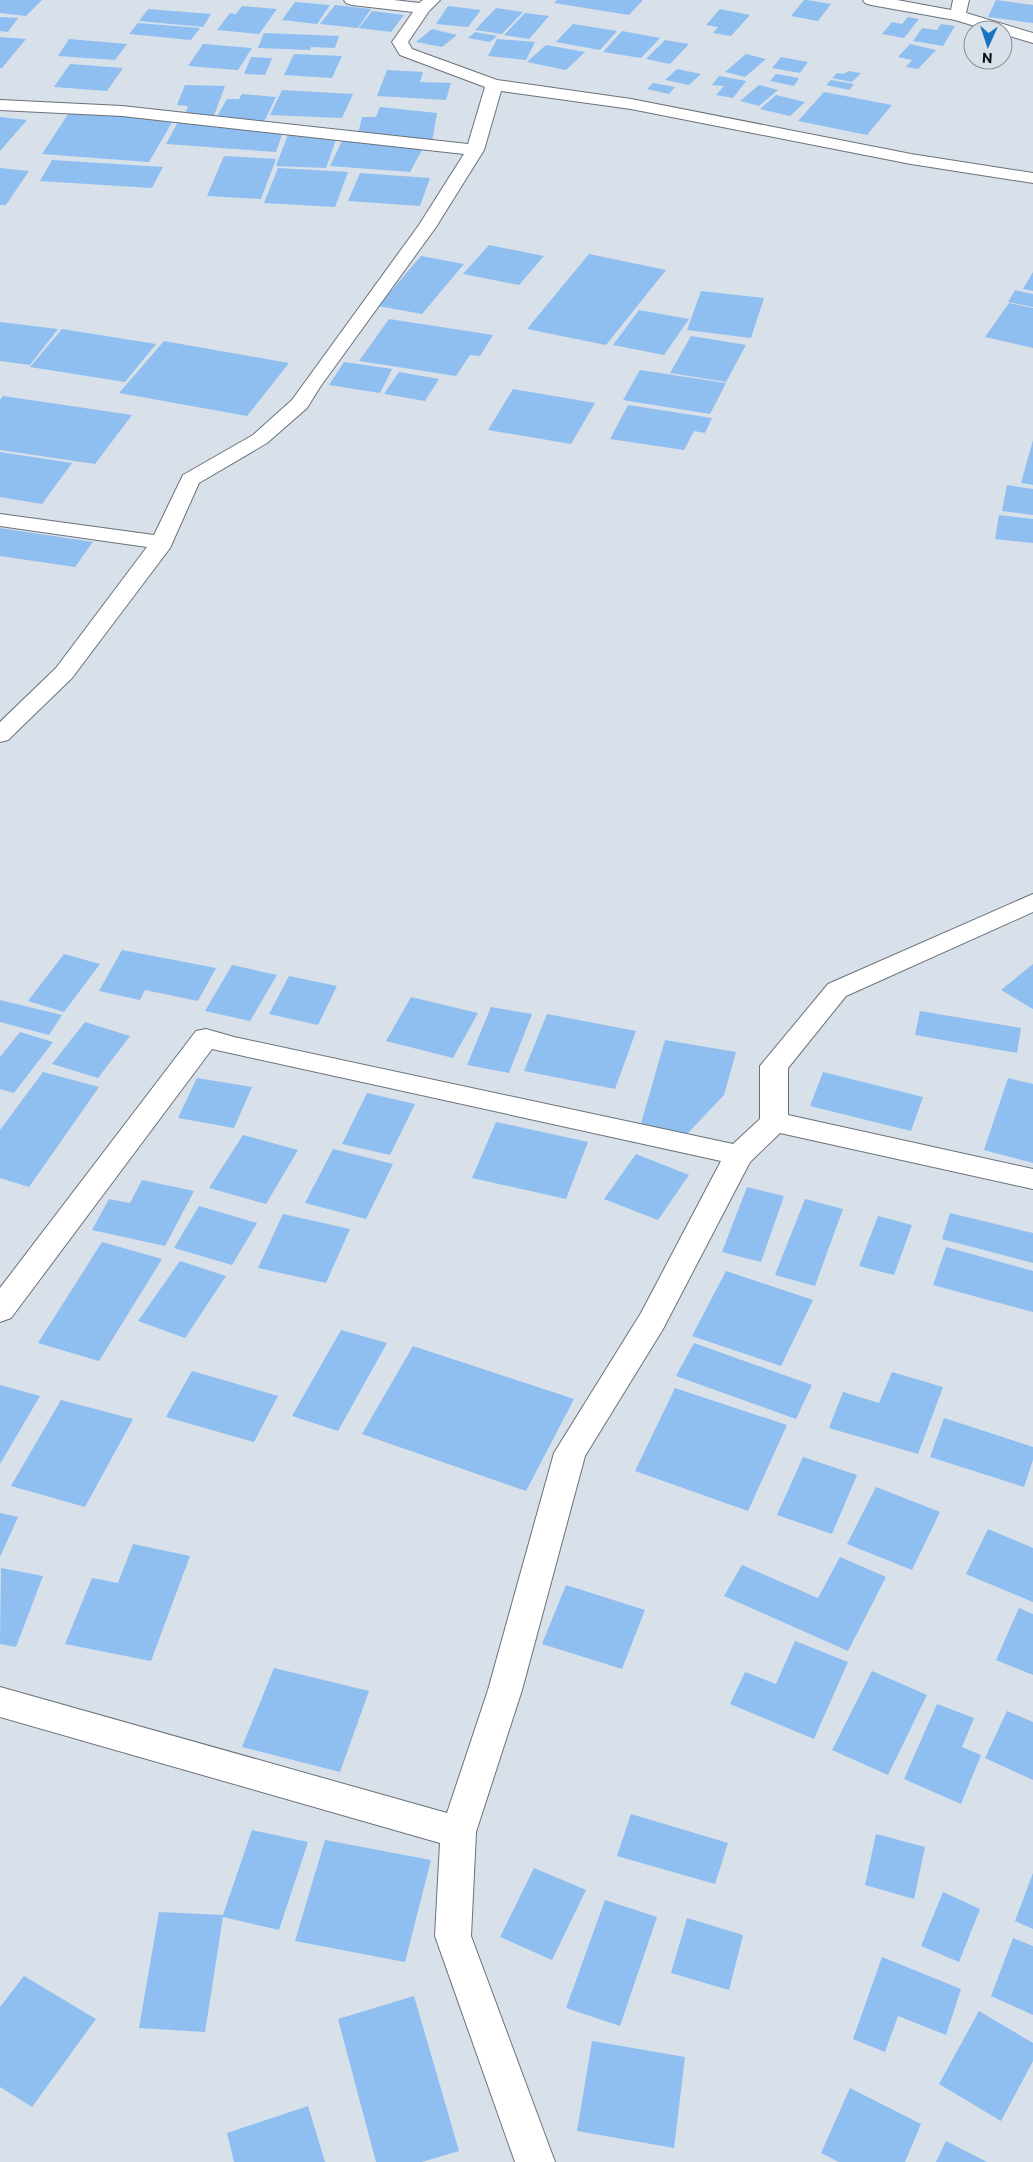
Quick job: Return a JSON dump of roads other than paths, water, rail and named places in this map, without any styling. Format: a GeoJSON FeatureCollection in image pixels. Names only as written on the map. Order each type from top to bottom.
{"type":"FeatureCollection","features":[{"type":"Feature","properties":{"kind":"street"},"geometry":{"type":"LineString","coordinates":[[352,0],[428,4]]}},
{"type":"Feature","properties":{"kind":"street"},"geometry":{"type":"LineString","coordinates":[[871,0],[957,16],[1033,38]]}},
{"type":"Feature","properties":{"kind":"street"},"geometry":{"type":"LineString","coordinates":[[957,16],[961,0]]}},
{"type":"Feature","properties":{"kind":"street"},"geometry":{"type":"LineString","coordinates":[[428,4],[400,42],[406,52],[494,85],[631,104],[911,159],[1033,178]]}},
{"type":"Feature","properties":{"kind":"street"},"geometry":{"type":"LineString","coordinates":[[0,735],[64,673],[162,543],[190,479],[260,439],[300,404],[428,227],[475,150],[494,85]]}},
{"type":"Feature","properties":{"kind":"street"},"geometry":{"type":"LineString","coordinates":[[0,105],[122,111],[475,150]]}},
{"type":"Feature","properties":{"kind":"street"},"geometry":{"type":"LineString","coordinates":[[0,520],[162,543]]}},
{"type":"Feature","properties":{"kind":"street"},"geometry":{"type":"LineString","coordinates":[[535,2162],[453,1936],[458,1832],[505,1690],[570,1453],[652,1321],[739,1155],[774,1122],[774,1066],[837,990],[1033,902]]}},
{"type":"Feature","properties":{"kind":"street"},"geometry":{"type":"LineString","coordinates":[[0,1310],[206,1038],[233,1046],[739,1155]]}},
{"type":"Feature","properties":{"kind":"street"},"geometry":{"type":"LineString","coordinates":[[774,1122],[1033,1179]]}},
{"type":"Feature","properties":{"kind":"street"},"geometry":{"type":"LineString","coordinates":[[0,1702],[458,1832]]}}]}
